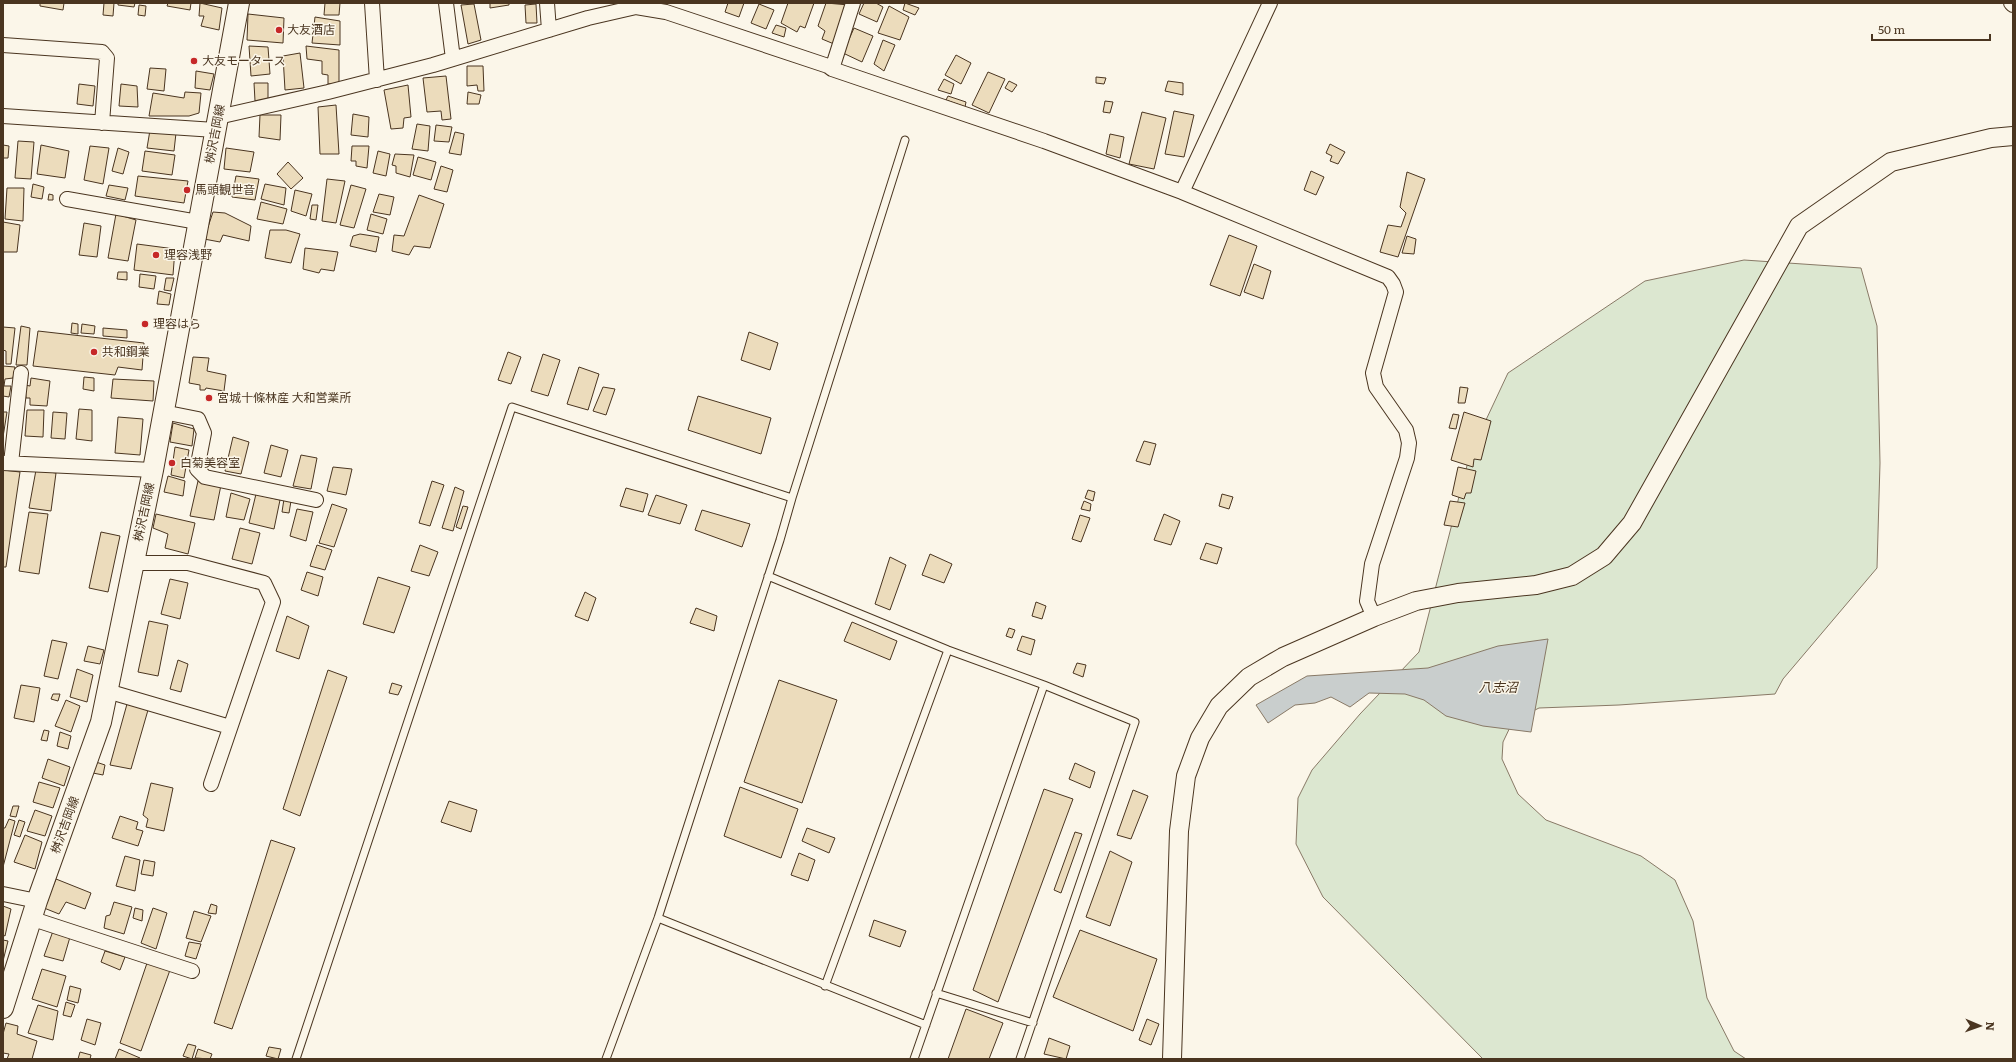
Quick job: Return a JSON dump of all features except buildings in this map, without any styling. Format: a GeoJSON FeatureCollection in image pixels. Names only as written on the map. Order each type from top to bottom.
{"type":"FeatureCollection","features":[{"type":"Feature","properties":{"kind":"main road","name":"桝沢吉岡線"},"geometry":{"type":"LineString","coordinates":[[3,1008],[35,910],[101,722],[153,470],[216,123],[240,3]]}},
{"type":"Feature","properties":{"kind":"street"},"geometry":{"type":"LineString","coordinates":[[372,3],[377,80]]}},
{"type":"Feature","properties":{"kind":"street"},"geometry":{"type":"LineString","coordinates":[[446,3],[453,59]]}},
{"type":"Feature","properties":{"kind":"street"},"geometry":{"type":"LineString","coordinates":[[547,3],[549,30]]}},
{"type":"Feature","properties":{"kind":"street"},"geometry":{"type":"LineString","coordinates":[[832,69],[853,3]]}},
{"type":"Feature","properties":{"kind":"street"},"geometry":{"type":"LineString","coordinates":[[1182,192],[1270,3]]}},
{"type":"Feature","properties":{"kind":"street"},"geometry":{"type":"LineString","coordinates":[[3,116],[102,123],[216,123],[453,59],[638,4],[828,66],[832,69],[1000,125],[1182,192],[1388,277],[1394,284],[1396,292],[1394,303],[1373,373],[1376,387],[1406,430],[1409,443],[1407,458],[1372,564],[1367,602],[1374,617]]}},
{"type":"Feature","properties":{"kind":"street"},"geometry":{"type":"LineString","coordinates":[[3,45],[102,52],[107,58],[102,123]]}},
{"type":"Feature","properties":{"kind":"street"},"geometry":{"type":"LineString","coordinates":[[1172,1059],[1179,831],[1186,776],[1200,738],[1219,706],[1249,678],[1283,657],[1374,617],[1416,601],[1430,598],[1458,593],[1536,585],[1572,576],[1604,556],[1632,523],[1799,226],[1891,162],[1991,138],[2013,136]]}},
{"type":"Feature","properties":{"kind":"street"},"geometry":{"type":"LineString","coordinates":[[67,199],[198,222]]}},
{"type":"Feature","properties":{"kind":"street"},"geometry":{"type":"LineString","coordinates":[[21,373],[7,463],[153,470]]}},
{"type":"Feature","properties":{"kind":"street"},"geometry":{"type":"LineString","coordinates":[[164,412],[198,419],[204,432],[197,470],[204,477],[316,500]]}},
{"type":"Feature","properties":{"kind":"street"},"geometry":{"type":"LineString","coordinates":[[134,563],[188,563],[264,583],[273,602],[211,784]]}},
{"type":"Feature","properties":{"kind":"street"},"geometry":{"type":"LineString","coordinates":[[107,691],[230,727]]}},
{"type":"Feature","properties":{"kind":"street"},"geometry":{"type":"LineString","coordinates":[[3,894],[35,910],[192,971]]}},
{"type":"Feature","properties":{"kind":"lane"},"geometry":{"type":"LineString","coordinates":[[606,1059],[658,918],[768,576],[905,140]]}},
{"type":"Feature","properties":{"kind":"lane"},"geometry":{"type":"LineString","coordinates":[[296,1059],[512,407],[792,498]]}},
{"type":"Feature","properties":{"kind":"lane"},"geometry":{"type":"LineString","coordinates":[[768,576],[948,650],[1044,685],[1135,722],[1020,1059]]}},
{"type":"Feature","properties":{"kind":"lane"},"geometry":{"type":"LineString","coordinates":[[826,986],[948,650]]}},
{"type":"Feature","properties":{"kind":"lane"},"geometry":{"type":"LineString","coordinates":[[914,1059],[1044,685]]}},
{"type":"Feature","properties":{"kind":"lane"},"geometry":{"type":"LineString","coordinates":[[658,918],[926,1025]]}},
{"type":"Feature","properties":{"kind":"lane"},"geometry":{"type":"LineString","coordinates":[[936,993],[1033,1023]]}},
{"type":"Feature","properties":{"kind":"green space"},"geometry":{"type":"Polygon","coordinates":[[[1744,260],[1861,268],[1877,326],[1880,463],[1877,568],[1783,679],[1775,694],[1619,705],[1539,708],[1513,721],[1503,742],[1502,759],[1518,794],[1546,820],[1641,856],[1675,880],[1693,921],[1707,998],[1734,1051],[1746,1059],[1483,1059],[1323,897],[1296,844],[1298,798],[1312,770],[1360,714],[1419,652],[1470,454],[1508,373],[1645,281],[1744,260]]]}},
{"type":"Feature","properties":{"kind":"water","name":"八志沼"},"geometry":{"type":"Polygon","coordinates":[[[1548,639],[1531,732],[1483,726],[1446,716],[1424,700],[1405,694],[1369,693],[1350,707],[1331,697],[1315,703],[1295,705],[1268,723],[1256,705],[1307,676],[1428,668],[1498,646],[1548,639]]]}},
{"type":"Feature","properties":{"kind":"place","name":"大友酒店"},"geometry":{"type":"Point","coordinates":[279,30]}},
{"type":"Feature","properties":{"kind":"place","name":"大友モータース"},"geometry":{"type":"Point","coordinates":[194,61]}},
{"type":"Feature","properties":{"kind":"place","name":"馬頭観世音"},"geometry":{"type":"Point","coordinates":[187,190]}},
{"type":"Feature","properties":{"kind":"place","name":"理容浅野"},"geometry":{"type":"Point","coordinates":[156,255]}},
{"type":"Feature","properties":{"kind":"place","name":"理容はら"},"geometry":{"type":"Point","coordinates":[145,324]}},
{"type":"Feature","properties":{"kind":"place","name":"共和鋼業"},"geometry":{"type":"Point","coordinates":[94,352]}},
{"type":"Feature","properties":{"kind":"place","name":"宮城十條林産 大和営業所"},"geometry":{"type":"Point","coordinates":[209,398]}},
{"type":"Feature","properties":{"kind":"place","name":"白菊美容室"},"geometry":{"type":"Point","coordinates":[172,463]}}]}
